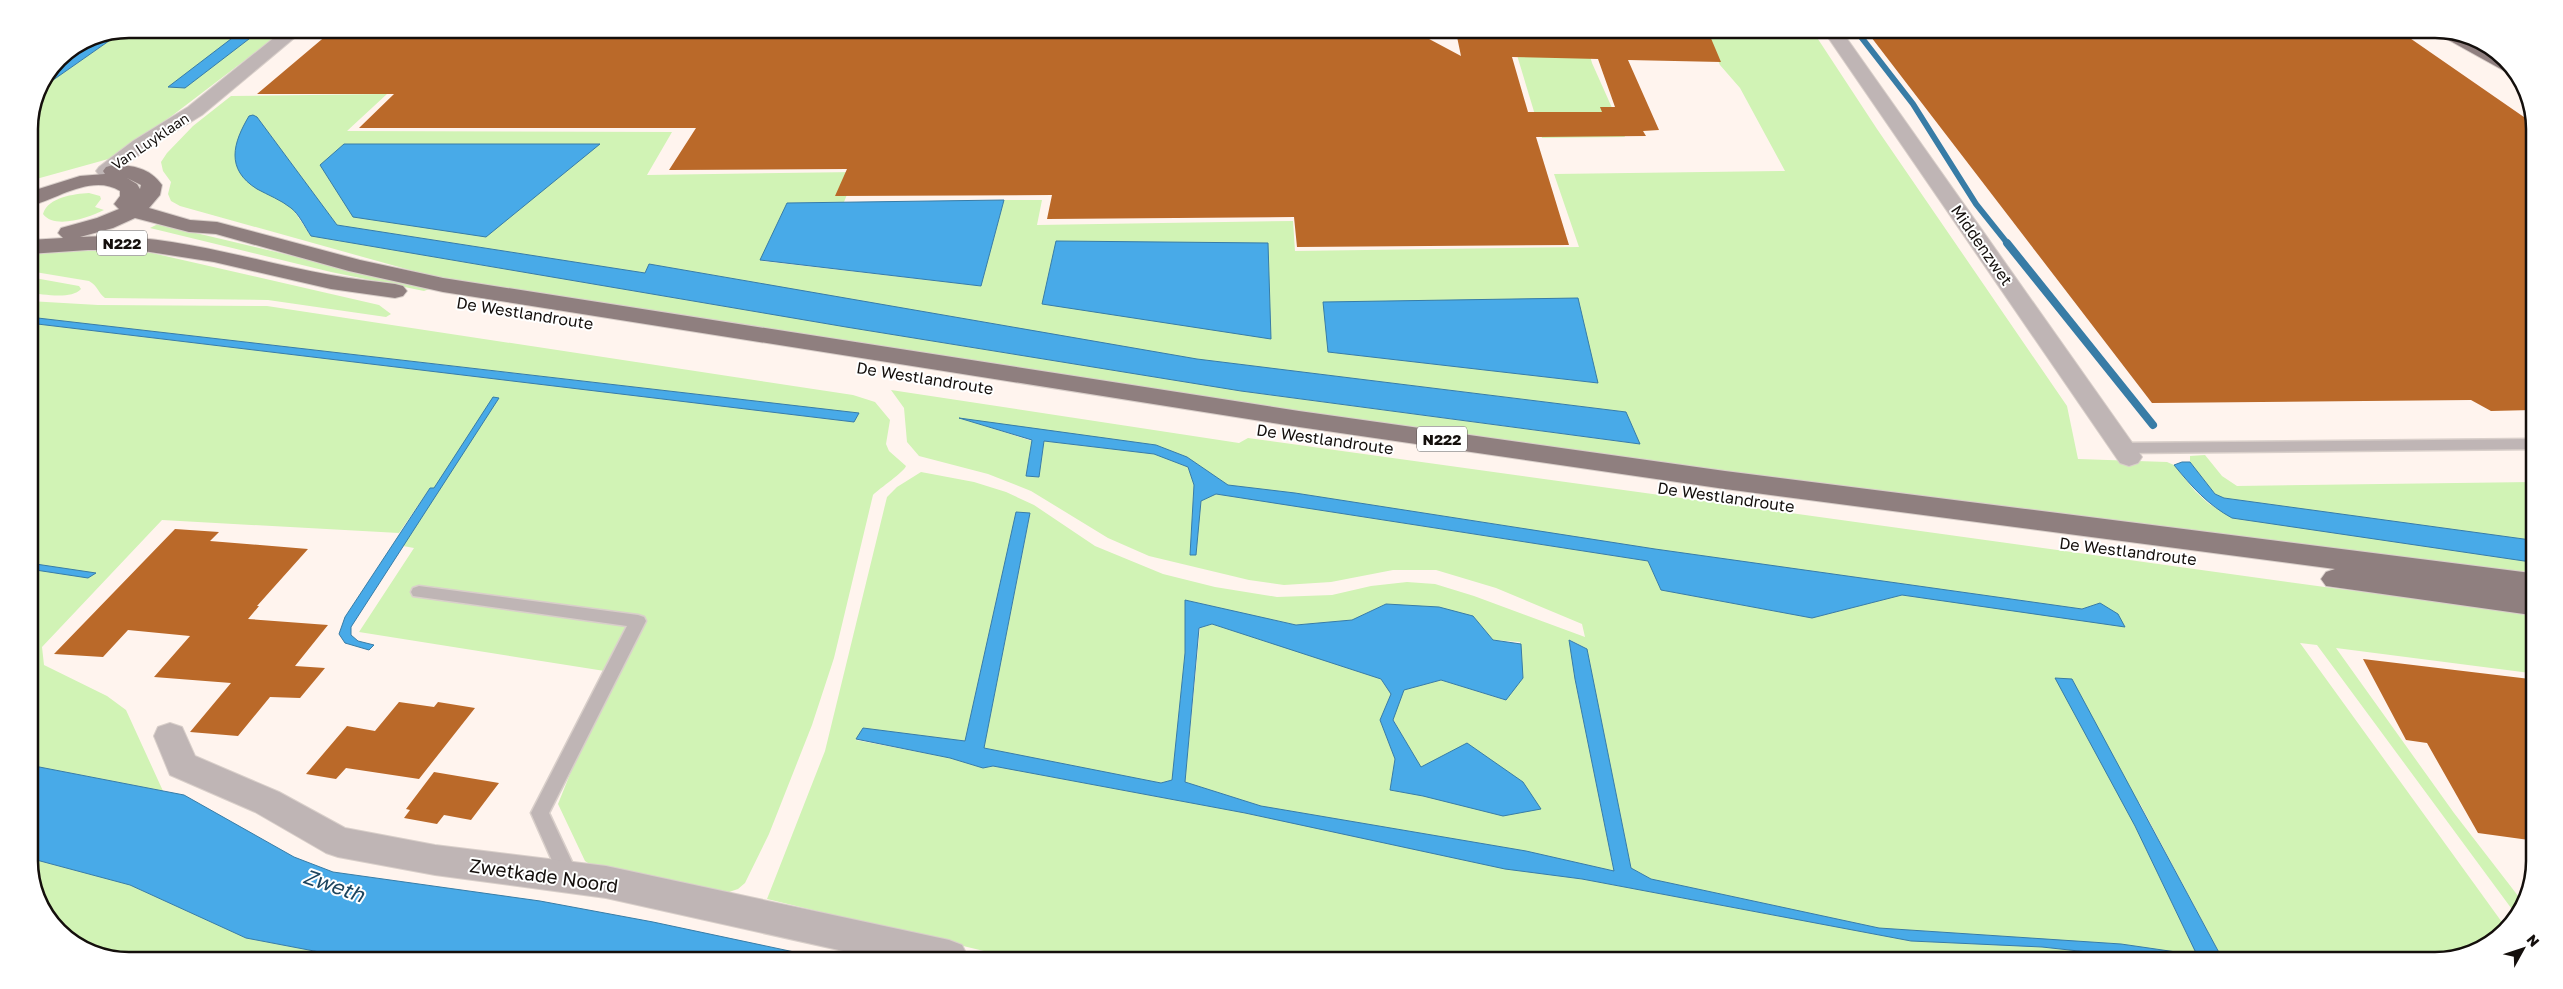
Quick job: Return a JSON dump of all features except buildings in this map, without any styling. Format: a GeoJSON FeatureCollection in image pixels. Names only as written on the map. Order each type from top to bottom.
{"type":"FeatureCollection","features":[{"type":"Feature","properties":{"kind":"main road"},"geometry":{"type":"LineString","coordinates":[[2470,45],[2486,53]]}},
{"type":"Feature","properties":{"kind":"main road","name":"N222"},"geometry":{"type":"LineString","coordinates":[[38,191],[76,175],[106,171],[137,174]]}},
{"type":"Feature","properties":{"kind":"main road","name":"N222"},"geometry":{"type":"LineString","coordinates":[[87,181],[106,171]]}},
{"type":"Feature","properties":{"kind":"main road"},"geometry":{"type":"LineString","coordinates":[[137,174],[149,180],[152,185],[149,196]]}},
{"type":"Feature","properties":{"kind":"main road","name":"N222"},"geometry":{"type":"LineString","coordinates":[[38,192],[87,181],[107,180],[127,184],[131,192],[126,204],[132,210]]}},
{"type":"Feature","properties":{"kind":"main road","name":"N222"},"geometry":{"type":"LineString","coordinates":[[38,234],[57,235],[92,227],[132,210],[149,196]]}},
{"type":"Feature","properties":{"kind":"main road","name":"De Westlandroute"},"geometry":{"type":"LineString","coordinates":[[149,196],[150,204],[200,219],[217,228]]}},
{"type":"Feature","properties":{"kind":"main road","name":"De Westlandroute"},"geometry":{"type":"LineString","coordinates":[[132,210],[189,226],[217,228],[357,266],[443,285],[991,372],[1299,419],[1735,481],[2526,583]]}},
{"type":"Feature","properties":{"kind":"main road","name":"De Westlandroute"},"geometry":{"type":"LineString","coordinates":[[92,227],[130,228],[159,235],[214,255]]}},
{"type":"Feature","properties":{"kind":"main road","name":"De Westlandroute"},"geometry":{"type":"LineString","coordinates":[[38,246],[108,242],[137,243],[214,255],[331,282],[929,379],[1299,436],[1737,499],[2526,603]]}},
{"type":"Feature","properties":{"kind":"street","name":"Van Luyklaan"},"geometry":{"type":"LineString","coordinates":[[106,171],[140,145],[195,110],[285,38]]}},
{"type":"Feature","properties":{"kind":"street","name":"Middenzwet"},"geometry":{"type":"LineString","coordinates":[[1837,38],[2126,453]]}},
{"type":"Feature","properties":{"kind":"street","name":"Van Luyklaan"},"geometry":{"type":"LineString","coordinates":[[137,174],[139,167],[195,110]]}},
{"type":"Feature","properties":{"kind":"street","name":"Zwetkade Noord"},"geometry":{"type":"LineString","coordinates":[[170,736],[182,765],[267,802],[338,842],[435,860],[616,884],[926,952]]}},
{"type":"Feature","properties":{"kind":"lane"},"geometry":{"type":"LineString","coordinates":[[2126,453],[2525,444]]}},
{"type":"Feature","properties":{"kind":"lane"},"geometry":{"type":"LineString","coordinates":[[419,592],[638,621],[540,813],[569,877]]}},
{"type":"Feature","properties":{"kind":"green space"},"geometry":{"type":"Polygon","coordinates":[[[274,38],[173,115],[112,158],[38,179],[38,117],[44,94],[51,82],[112,39],[274,38]]]}},
{"type":"Feature","properties":{"kind":"green space"},"geometry":{"type":"Polygon","coordinates":[[[1512,38],[1585,38],[1592,63],[1625,137],[1542,138],[1512,38]]]}},
{"type":"Feature","properties":{"kind":"green space"},"geometry":{"type":"Polygon","coordinates":[[[1707,38],[1817,38],[1877,129],[2067,406],[2078,459],[2167,462],[2174,465],[2195,491],[2208,503],[2232,518],[2526,561],[2526,577],[2222,540],[1300,414],[478,289],[180,206],[171,201],[168,194],[171,182],[163,171],[161,162],[193,126],[231,96],[387,94],[347,131],[672,132],[647,175],[856,172],[844,202],[787,203],[761,261],[981,286],[1004,200],[1042,200],[1037,225],[1293,221],[1295,251],[1579,247],[1554,174],[1785,171],[1740,88],[1720,65],[1707,38]],[[257,117],[292,208],[311,236],[846,327],[1241,391],[1639,444],[1626,412],[1197,359],[649,264],[645,273],[337,225],[257,117]],[[1577,298],[1328,352],[1597,383],[1577,298]]]}},
{"type":"Feature","properties":{"kind":"green space"},"geometry":{"type":"Polygon","coordinates":[[[89,193],[100,196],[101,199],[95,207],[104,210],[82,219],[64,222],[48,219],[43,214],[46,208],[56,200],[89,193]]]}},
{"type":"Feature","properties":{"kind":"green space"},"geometry":{"type":"Polygon","coordinates":[[[158,224],[369,274],[435,287],[424,291],[331,272],[150,228],[158,224]]]}},
{"type":"Feature","properties":{"kind":"green space"},"geometry":{"type":"Polygon","coordinates":[[[68,248],[139,250],[379,305],[391,314],[386,317],[268,300],[105,298],[89,281],[38,272],[38,250],[68,248]]]}},
{"type":"Feature","properties":{"kind":"green space"},"geometry":{"type":"Polygon","coordinates":[[[38,279],[79,286],[81,289],[71,294],[38,294],[38,279]]]}},
{"type":"Feature","properties":{"kind":"green space"},"geometry":{"type":"Polygon","coordinates":[[[38,302],[98,305],[267,306],[853,395],[875,402],[890,420],[886,444],[889,451],[906,466],[873,495],[834,658],[812,725],[769,834],[745,883],[738,889],[729,892],[600,871],[585,861],[558,804],[611,672],[359,632],[414,548],[403,546],[434,488],[430,488],[399,533],[162,520],[42,647],[44,665],[107,696],[126,710],[163,791],[38,767],[38,324],[853,422],[858,413],[38,318],[38,302]]]}},
{"type":"Feature","properties":{"kind":"green space"},"geometry":{"type":"Polygon","coordinates":[[[891,390],[1239,443],[1248,438],[2332,588],[2526,612],[2526,672],[2336,648],[2454,813],[2518,896],[2511,909],[2317,645],[2300,643],[2502,922],[2485,936],[2463,947],[2434,952],[2219,952],[2139,802],[2135,826],[2196,952],[2176,952],[2121,944],[1879,928],[1651,879],[1631,868],[1587,649],[1570,640],[1575,679],[1614,871],[1526,851],[1261,806],[1185,782],[1200,628],[1212,624],[1381,679],[1391,694],[1380,720],[1395,759],[1390,790],[1423,796],[1421,768],[1393,719],[1404,690],[1441,680],[1505,700],[1523,678],[1520,642],[1493,640],[1473,616],[1386,604],[1352,620],[1296,625],[1186,600],[1185,653],[1172,780],[1161,783],[984,748],[1030,514],[1016,512],[965,741],[863,728],[856,740],[950,758],[983,768],[993,766],[1245,813],[1505,869],[1582,879],[1911,941],[2042,947],[2088,952],[988,952],[767,899],[825,751],[887,497],[897,487],[921,472],[974,482],[1006,492],[1034,505],[1095,546],[1163,574],[1215,587],[1277,597],[1332,595],[1371,586],[1407,582],[1435,584],[1474,596],[1585,637],[1582,624],[1496,588],[1436,570],[1393,570],[1331,582],[1284,585],[1249,580],[1149,556],[1108,538],[1031,491],[988,474],[919,456],[907,442],[904,408],[891,390]],[[963,419],[1032,441],[1026,476],[1039,477],[1044,441],[1154,454],[1188,467],[1194,485],[1190,554],[1196,554],[1201,500],[1216,494],[1648,561],[1661,590],[1812,618],[1902,595],[2124,626],[2100,603],[2082,609],[1655,549],[1295,493],[1228,485],[1187,457],[1156,445],[963,419]]]}},
{"type":"Feature","properties":{"kind":"green space"},"geometry":{"type":"Polygon","coordinates":[[[2205,455],[2222,476],[2237,486],[2525,482],[2526,539],[2224,498],[2215,494],[2190,462],[2190,456],[2205,455]]]}},
{"type":"Feature","properties":{"kind":"green space"},"geometry":{"type":"Polygon","coordinates":[[[38,860],[130,885],[246,938],[319,952],[129,952],[100,947],[73,933],[56,916],[44,895],[38,872],[38,860]]]}},
{"type":"Feature","properties":{"kind":"water"},"geometry":{"type":"Polygon","coordinates":[[[232,38],[250,38],[185,88],[168,87],[232,38]]]}},
{"type":"Feature","properties":{"kind":"water"},"geometry":{"type":"Polygon","coordinates":[[[112,39],[51,82],[64,64],[73,56],[94,44],[112,39]]]}},
{"type":"Feature","properties":{"kind":"water"},"geometry":{"type":"Polygon","coordinates":[[[249,116],[257,117],[337,225],[645,273],[649,264],[1197,359],[1626,412],[1640,444],[1241,391],[846,327],[311,236],[294,211],[283,202],[257,189],[240,173],[236,164],[236,146],[243,126],[249,116]]]}},
{"type":"Feature","properties":{"kind":"water"},"geometry":{"type":"Polygon","coordinates":[[[344,144],[600,144],[486,237],[353,217],[320,165],[344,144]]]}},
{"type":"Feature","properties":{"kind":"water"},"geometry":{"type":"Polygon","coordinates":[[[1004,200],[981,286],[760,260],[787,203],[1004,200]]]}},
{"type":"Feature","properties":{"kind":"water"},"geometry":{"type":"Polygon","coordinates":[[[1056,241],[1268,243],[1271,339],[1042,304],[1056,241]]]}},
{"type":"Feature","properties":{"kind":"water"},"geometry":{"type":"Polygon","coordinates":[[[1578,298],[1598,383],[1328,352],[1323,302],[1578,298]]]}},
{"type":"Feature","properties":{"kind":"water"},"geometry":{"type":"Polygon","coordinates":[[[38,318],[859,413],[854,422],[38,324],[38,318]]]}},
{"type":"Feature","properties":{"kind":"water"},"geometry":{"type":"Polygon","coordinates":[[[493,397],[499,398],[351,627],[351,635],[358,641],[374,645],[369,650],[345,643],[339,634],[345,617],[430,488],[434,488],[493,397]]]}},
{"type":"Feature","properties":{"kind":"water"},"geometry":{"type":"Polygon","coordinates":[[[959,418],[1156,445],[1187,457],[1228,485],[1295,493],[1655,549],[2082,609],[2100,603],[2118,614],[2125,627],[1902,595],[1812,618],[1661,590],[1648,561],[1216,494],[1201,501],[1196,555],[1190,555],[1194,485],[1188,467],[1154,454],[1044,441],[1039,477],[1026,476],[1032,440],[959,418]]]}},
{"type":"Feature","properties":{"kind":"water"},"geometry":{"type":"Polygon","coordinates":[[[2190,462],[2215,494],[2224,498],[2526,539],[2526,561],[2232,518],[2201,495],[2174,465],[2190,462]]]}},
{"type":"Feature","properties":{"kind":"water"},"geometry":{"type":"Polygon","coordinates":[[[1016,512],[1030,513],[984,748],[1161,783],[1172,780],[1185,653],[1185,600],[1296,625],[1352,620],[1386,604],[1439,607],[1473,616],[1493,640],[1521,644],[1523,678],[1506,700],[1441,680],[1404,690],[1393,720],[1421,767],[1467,743],[1523,782],[1541,809],[1503,816],[1423,796],[1390,790],[1395,759],[1380,720],[1391,694],[1381,679],[1212,624],[1199,628],[1185,782],[1261,806],[1526,851],[1614,871],[1575,679],[1569,640],[1587,649],[1631,868],[1651,879],[1879,928],[2121,944],[2176,952],[2088,952],[2042,947],[1911,941],[1582,879],[1505,869],[1245,813],[993,766],[983,768],[950,758],[856,739],[863,728],[965,741],[1016,512]]]}},
{"type":"Feature","properties":{"kind":"water"},"geometry":{"type":"Polygon","coordinates":[[[38,564],[96,573],[88,578],[38,570],[38,564]]]}},
{"type":"Feature","properties":{"kind":"water"},"geometry":{"type":"Polygon","coordinates":[[[2055,678],[2072,679],[2219,952],[2196,952],[2135,826],[2055,678]]]}},
{"type":"Feature","properties":{"kind":"water","name":"Zweth"},"geometry":{"type":"Polygon","coordinates":[[[38,767],[184,795],[294,857],[333,872],[540,901],[653,922],[794,952],[319,952],[246,938],[130,885],[38,860],[38,767]]]}},
{"type":"Feature","properties":{"kind":"waterway"},"geometry":{"type":"LineString","coordinates":[[1862,38],[1913,104],[1976,204],[2008,244]]}},
{"type":"Feature","properties":{"kind":"waterway"},"geometry":{"type":"LineString","coordinates":[[2007,243],[2153,425]]}}]}
